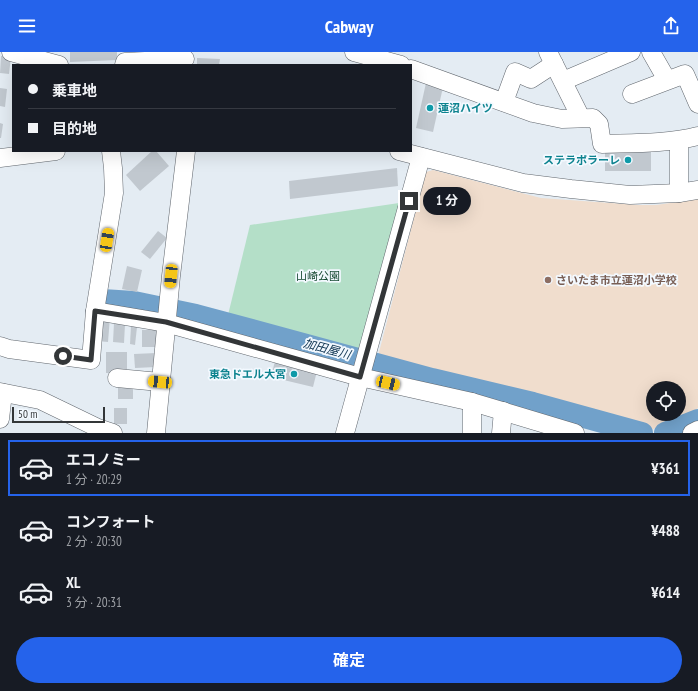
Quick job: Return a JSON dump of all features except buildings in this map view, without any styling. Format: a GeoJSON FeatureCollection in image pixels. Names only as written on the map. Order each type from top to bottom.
{"type":"FeatureCollection","features":[{"type":"Feature","properties":{"kind":"street"},"geometry":{"type":"LineString","coordinates":[[11,52],[53,64]]}},
{"type":"Feature","properties":{"kind":"street"},"geometry":{"type":"LineString","coordinates":[[354,52],[397,64]]}},
{"type":"Feature","properties":{"kind":"street"},"geometry":{"type":"LineString","coordinates":[[563,81],[631,52]]}},
{"type":"Feature","properties":{"kind":"street"},"geometry":{"type":"LineString","coordinates":[[651,52],[667,80]]}},
{"type":"Feature","properties":{"kind":"street"},"geometry":{"type":"LineString","coordinates":[[504,102],[515,72],[532,79],[551,58],[581,118]]}},
{"type":"Feature","properties":{"kind":"street"},"geometry":{"type":"LineString","coordinates":[[125,60],[185,59]]}},
{"type":"Feature","properties":{"kind":"street"},"geometry":{"type":"LineString","coordinates":[[412,69],[540,115],[562,119],[593,118],[599,124],[602,144],[680,141],[698,136]]}},
{"type":"Feature","properties":{"kind":"street"},"geometry":{"type":"LineString","coordinates":[[632,94],[684,74],[693,79],[698,104]]}},
{"type":"Feature","properties":{"kind":"street"},"geometry":{"type":"LineString","coordinates":[[679,193],[680,141]]}},
{"type":"Feature","properties":{"kind":"street"},"geometry":{"type":"LineString","coordinates":[[0,158],[47,152]]}},
{"type":"Feature","properties":{"kind":"street"},"geometry":{"type":"LineString","coordinates":[[0,346],[9,349],[91,360],[95,311],[114,193],[111,152]]}},
{"type":"Feature","properties":{"kind":"street"},"geometry":{"type":"LineString","coordinates":[[156,433],[166,322],[186,152]]}},
{"type":"Feature","properties":{"kind":"street"},"geometry":{"type":"LineString","coordinates":[[403,152],[523,183],[630,195],[679,193],[698,190]]}},
{"type":"Feature","properties":{"kind":"street"},"geometry":{"type":"LineString","coordinates":[[345,433],[421,157]]}},
{"type":"Feature","properties":{"kind":"street"},"geometry":{"type":"LineString","coordinates":[[95,311],[166,322],[360,377],[472,402],[575,433]]}},
{"type":"Feature","properties":{"kind":"street"},"geometry":{"type":"LineString","coordinates":[[117,378],[160,382]]}},
{"type":"Feature","properties":{"kind":"street"},"geometry":{"type":"LineString","coordinates":[[0,419],[2,393],[40,400],[98,428],[113,433]]}},
{"type":"Feature","properties":{"kind":"street"},"geometry":{"type":"LineString","coordinates":[[472,402],[472,433]]}},
{"type":"Feature","properties":{"kind":"street"},"geometry":{"type":"LineString","coordinates":[[502,411],[502,433]]}},
{"type":"Feature","properties":{"kind":"street"},"geometry":{"type":"LineString","coordinates":[[692,433],[698,430]]}},
{"type":"Feature","properties":{"kind":"shaded area","name":"さいたま市立蓮沼小学校"},"geometry":{"type":"Polygon","coordinates":[[[433,170],[541,198],[639,205],[656,205],[698,199],[698,408],[694,411],[686,415],[686,381],[646,381],[646,421],[671,421],[651,430],[378,356],[426,172],[433,170]]]}},
{"type":"Feature","properties":{"kind":"green space","name":"山崎公園"},"geometry":{"type":"Polygon","coordinates":[[[399,203],[362,350],[228,315],[250,225],[399,203]]]}},
{"type":"Feature","properties":{"kind":"waterway","name":"加田屋川"},"geometry":{"type":"LineString","coordinates":[[102,300],[134,302],[196,315],[432,379],[533,403],[642,433]]}},
{"type":"Feature","properties":{"kind":"waterway","name":"加田屋川"},"geometry":{"type":"LineString","coordinates":[[665,433],[698,420]]}},
{"type":"Feature","properties":{"kind":"place","name":"蓮沼ハイツ"},"geometry":{"type":"Point","coordinates":[430,108]}},
{"type":"Feature","properties":{"kind":"place","name":"ステラポラーレ"},"geometry":{"type":"Point","coordinates":[628,160]}},
{"type":"Feature","properties":{"kind":"place","name":"さいたま市立蓮沼小学校"},"geometry":{"type":"Point","coordinates":[548,280]}},
{"type":"Feature","properties":{"kind":"place","name":"東急ドエル大宮"},"geometry":{"type":"Point","coordinates":[294,374]}},
{"type":"Feature","properties":{"kind":"route"},"geometry":{"type":"LineString","coordinates":[[63,356],[91,360],[95,311],[166,322],[360,377],[409,201]]}}]}
